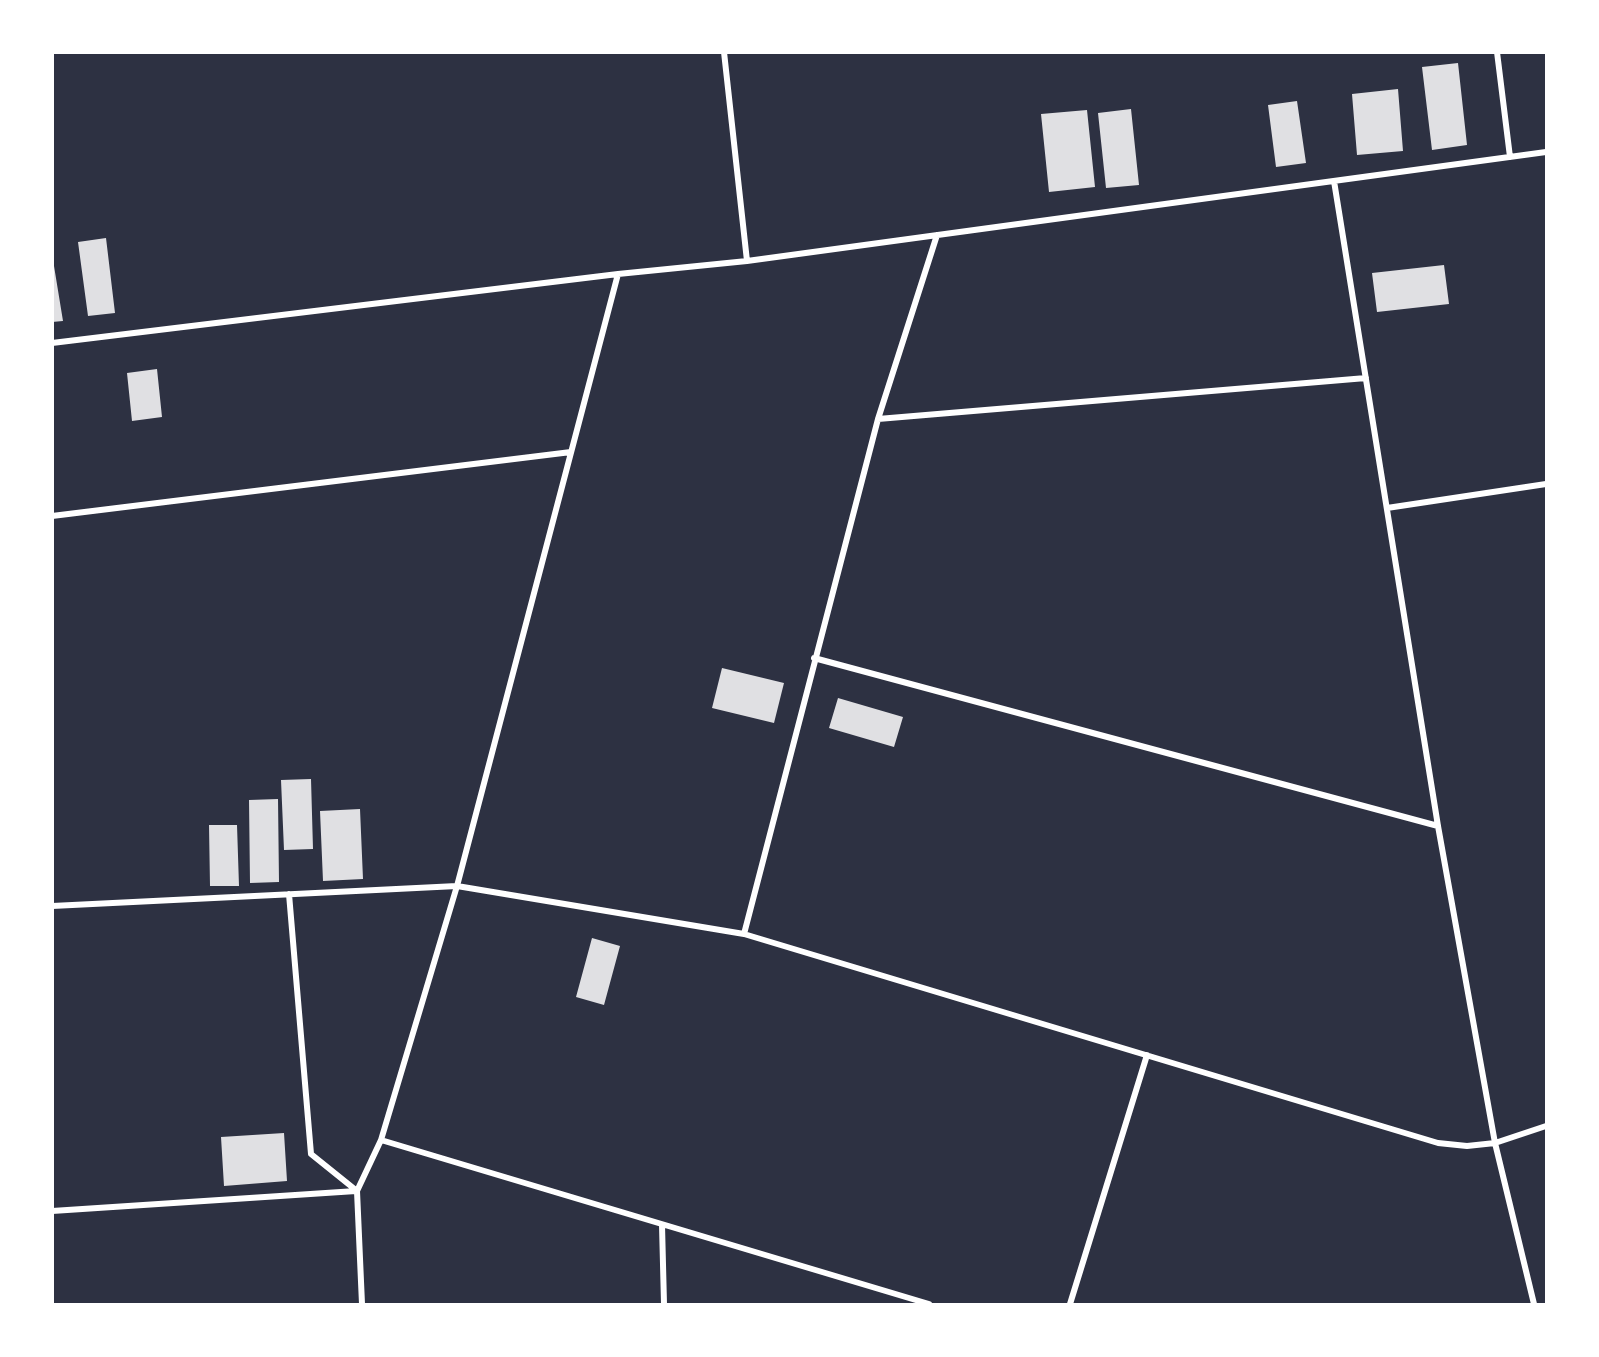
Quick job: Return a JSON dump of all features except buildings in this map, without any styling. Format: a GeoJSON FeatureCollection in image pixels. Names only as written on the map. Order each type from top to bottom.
{"type":"FeatureCollection","features":[{"type":"Feature","properties":{"kind":"street"},"geometry":{"type":"LineString","coordinates":[[724,52],[747,261]]}},
{"type":"Feature","properties":{"kind":"street"},"geometry":{"type":"LineString","coordinates":[[1497,52],[1510,157]]}},
{"type":"Feature","properties":{"kind":"street"},"geometry":{"type":"LineString","coordinates":[[52,343],[618,274],[747,261],[1546,152]]}},
{"type":"Feature","properties":{"kind":"street"},"geometry":{"type":"LineString","coordinates":[[1334,181],[1438,826],[1495,1143],[1534,1305]]}},
{"type":"Feature","properties":{"kind":"street"},"geometry":{"type":"LineString","coordinates":[[744,934],[878,419],[938,235]]}},
{"type":"Feature","properties":{"kind":"street"},"geometry":{"type":"LineString","coordinates":[[362,1305],[357,1191],[381,1140],[457,886],[618,274]]}},
{"type":"Feature","properties":{"kind":"street"},"geometry":{"type":"LineString","coordinates":[[878,419],[1366,378]]}},
{"type":"Feature","properties":{"kind":"street"},"geometry":{"type":"LineString","coordinates":[[52,516],[571,452]]}},
{"type":"Feature","properties":{"kind":"street"},"geometry":{"type":"LineString","coordinates":[[1387,508],[1546,484]]}},
{"type":"Feature","properties":{"kind":"street"},"geometry":{"type":"LineString","coordinates":[[814,658],[1438,826]]}},
{"type":"Feature","properties":{"kind":"street"},"geometry":{"type":"LineString","coordinates":[[52,906],[457,886],[744,934],[1438,1143],[1467,1146],[1495,1143],[1546,1126]]}},
{"type":"Feature","properties":{"kind":"street"},"geometry":{"type":"LineString","coordinates":[[289,894],[311,1154],[357,1191]]}},
{"type":"Feature","properties":{"kind":"street"},"geometry":{"type":"LineString","coordinates":[[1070,1305],[1148,1055]]}},
{"type":"Feature","properties":{"kind":"street"},"geometry":{"type":"LineString","coordinates":[[381,1140],[929,1305]]}},
{"type":"Feature","properties":{"kind":"street"},"geometry":{"type":"LineString","coordinates":[[52,1211],[357,1191]]}},
{"type":"Feature","properties":{"kind":"street"},"geometry":{"type":"LineString","coordinates":[[662,1225],[664,1305]]}}]}
